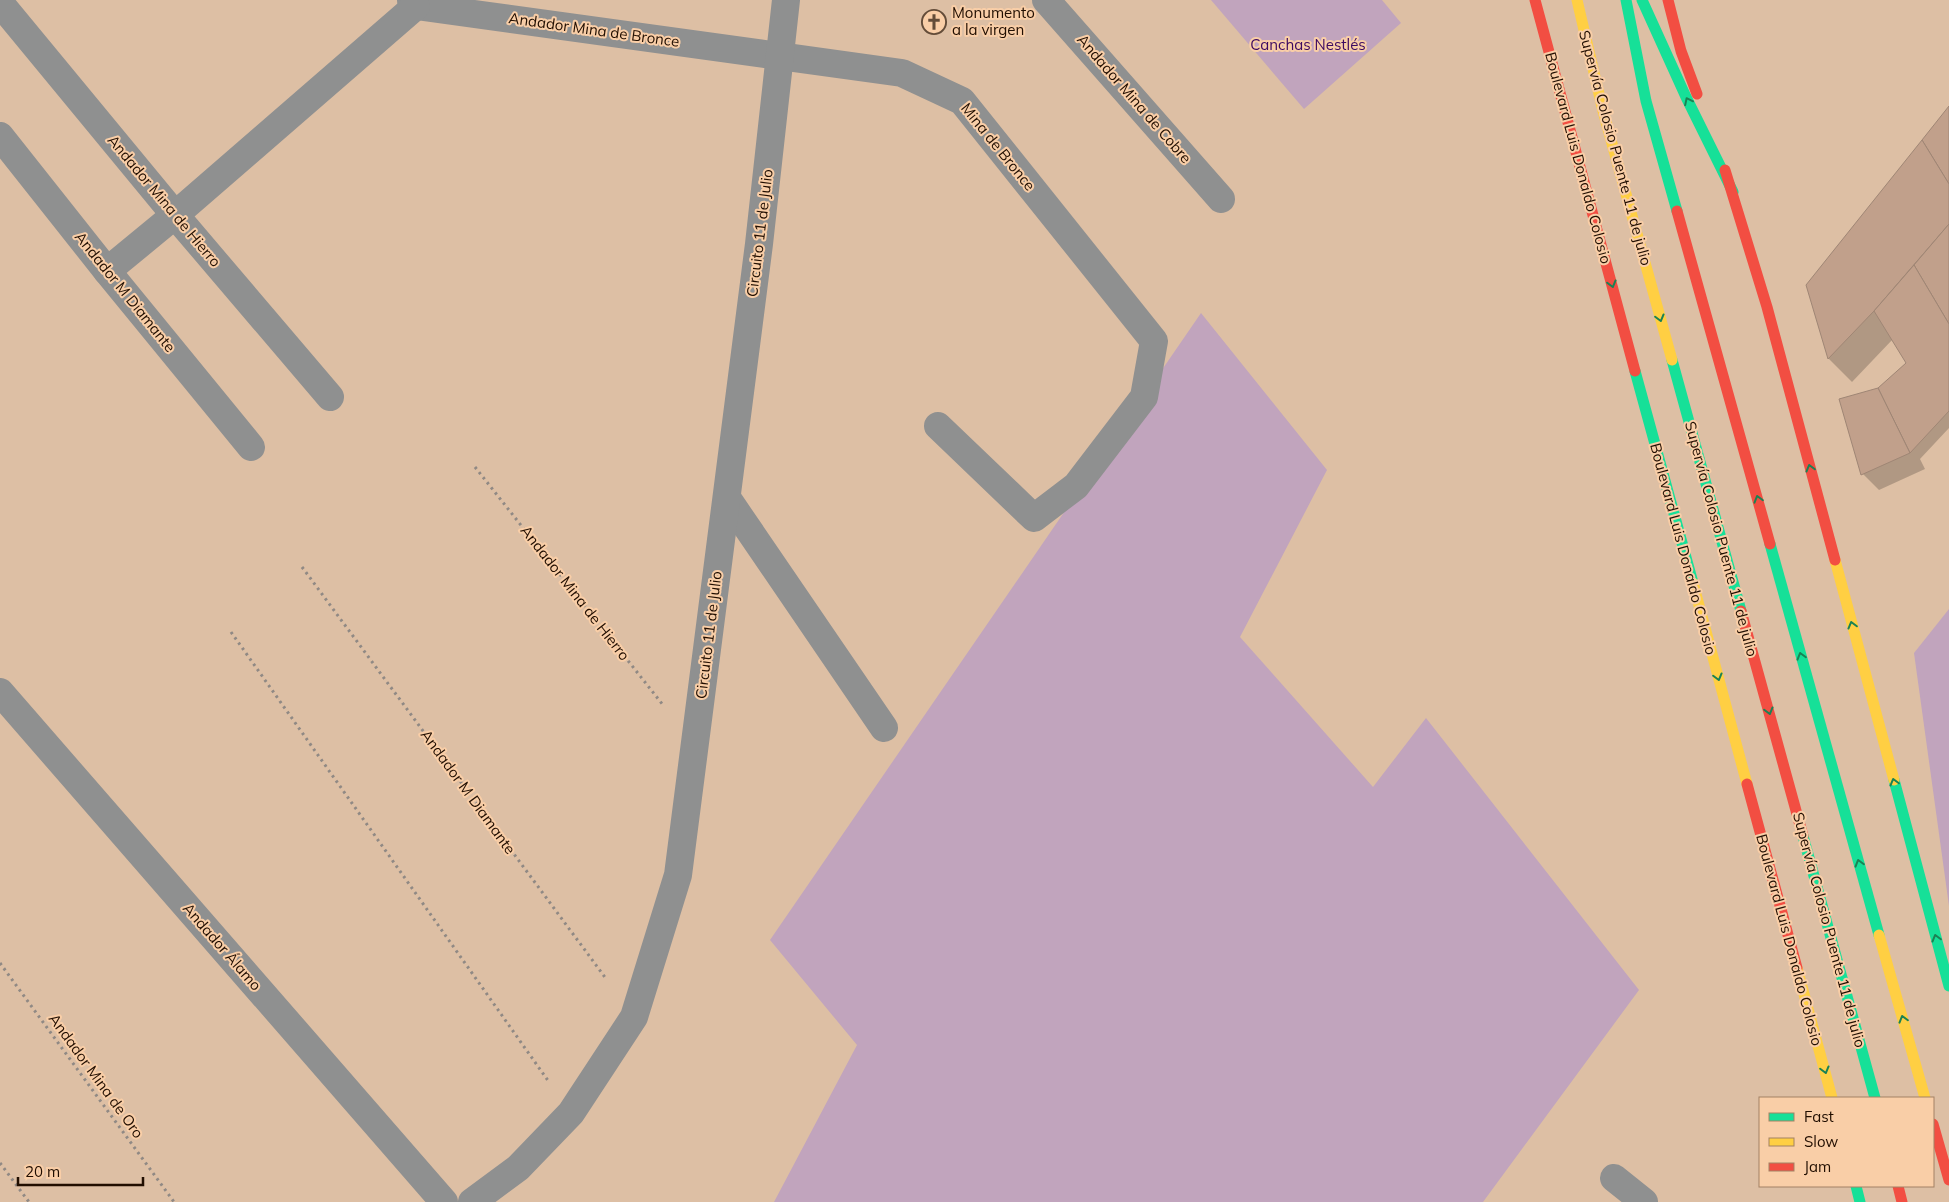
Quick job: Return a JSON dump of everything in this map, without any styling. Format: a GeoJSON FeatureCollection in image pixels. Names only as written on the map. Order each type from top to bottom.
{"type":"FeatureCollection","features":[{"type":"Feature","properties":{"kind":"main road","name":"Boulevard Luis Donaldo Colosio"},"geometry":{"type":"LineString","coordinates":[[1535,0],[1832,1097]]}},
{"type":"Feature","properties":{"kind":"main road","name":"Supervía Colosio Puente 11 de julio"},"geometry":{"type":"LineString","coordinates":[[1577,0],[1603,112],[1875,1097]]}},
{"type":"Feature","properties":{"kind":"main road"},"geometry":{"type":"LineString","coordinates":[[1626,0],[1646,101],[1925,1097]]}},
{"type":"Feature","properties":{"kind":"main road"},"geometry":{"type":"LineString","coordinates":[[1642,0],[1686,97],[1733,192]]}},
{"type":"Feature","properties":{"kind":"main road"},"geometry":{"type":"LineString","coordinates":[[1668,0],[1681,51],[1733,192],[1767,307],[1949,986]]}},
{"type":"Feature","properties":{"kind":"main road"},"geometry":{"type":"LineString","coordinates":[[1934,1128],[1949,1180]]}},
{"type":"Feature","properties":{"kind":"main road"},"geometry":{"type":"LineString","coordinates":[[1856,1187],[1860,1202]]}},
{"type":"Feature","properties":{"kind":"main road"},"geometry":{"type":"LineString","coordinates":[[1898,1187],[1902,1202]]}},
{"type":"Feature","properties":{"kind":"street","name":"Circuito 11 de Julio"},"geometry":{"type":"LineString","coordinates":[[472,1202],[518,1168],[571,1113],[634,1016],[678,875],[760,244],[786,0]]}},
{"type":"Feature","properties":{"kind":"street","name":"Andador Mina de Cobre"},"geometry":{"type":"LineString","coordinates":[[1046,0],[1221,199]]}},
{"type":"Feature","properties":{"kind":"street","name":"Andador Mina de Hierro"},"geometry":{"type":"LineString","coordinates":[[0,3],[175,215],[330,397]]}},
{"type":"Feature","properties":{"kind":"street","name":"Andador Mina de Bronce"},"geometry":{"type":"LineString","coordinates":[[413,3],[779,56]]}},
{"type":"Feature","properties":{"kind":"street"},"geometry":{"type":"LineString","coordinates":[[106,271],[175,215],[413,3]]}},
{"type":"Feature","properties":{"kind":"street","name":"Mina de Bronce"},"geometry":{"type":"LineString","coordinates":[[779,56],[902,73],[962,101],[1154,340],[1144,397],[1076,486],[1034,518],[938,426]]}},
{"type":"Feature","properties":{"kind":"street","name":"Andador M Diamante"},"geometry":{"type":"LineString","coordinates":[[0,136],[106,271],[251,447]]}},
{"type":"Feature","properties":{"kind":"street"},"geometry":{"type":"LineString","coordinates":[[727,498],[884,728]]}},
{"type":"Feature","properties":{"kind":"street","name":"Andador Álamo"},"geometry":{"type":"LineString","coordinates":[[0,692],[444,1202]]}},
{"type":"Feature","properties":{"kind":"street"},"geometry":{"type":"LineString","coordinates":[[1614,1178],[1644,1202]]}},
{"type":"Feature","properties":{"kind":"path","name":"Andador Mina de Hierro"},"geometry":{"type":"LineString","coordinates":[[474,467],[668,711]]}},
{"type":"Feature","properties":{"kind":"path","name":"Andador M Diamante"},"geometry":{"type":"LineString","coordinates":[[302,568],[634,1016]]}},
{"type":"Feature","properties":{"kind":"path"},"geometry":{"type":"LineString","coordinates":[[231,632],[571,1113]]}},
{"type":"Feature","properties":{"kind":"path","name":"Andador Mina de Oro"},"geometry":{"type":"LineString","coordinates":[[0,963],[174,1202]]}},
{"type":"Feature","properties":{"kind":"path"},"geometry":{"type":"LineString","coordinates":[[0,1163],[29,1202]]}},
{"type":"Feature","properties":{"kind":"green space","name":"Canchas Nestlés"},"geometry":{"type":"Polygon","coordinates":[[[1211,0],[1382,0],[1401,23],[1304,109],[1211,0]]]}},
{"type":"Feature","properties":{"kind":"green space"},"geometry":{"type":"Polygon","coordinates":[[[1201,313],[1327,470],[1240,637],[1373,787],[1426,718],[1639,990],[1483,1202],[774,1202],[857,1045],[770,940],[1201,313]]]}},
{"type":"Feature","properties":{"kind":"green space"},"geometry":{"type":"Polygon","coordinates":[[[1949,609],[1949,906],[1914,653],[1949,609]]]}},
{"type":"Feature","properties":{"kind":"building"},"geometry":{"type":"Polygon","coordinates":[[[1949,106],[1949,184],[1922,140],[1949,106]]]}},
{"type":"Feature","properties":{"kind":"building"},"geometry":{"type":"Polygon","coordinates":[[[1922,140],[1949,184],[1949,224],[1874,311],[1828,359],[1806,285],[1922,140]]]}},
{"type":"Feature","properties":{"kind":"building"},"geometry":{"type":"Polygon","coordinates":[[[1949,224],[1949,324],[1914,265],[1949,224]]]}},
{"type":"Feature","properties":{"kind":"building"},"geometry":{"type":"Polygon","coordinates":[[[1914,265],[1949,324],[1949,411],[1910,453],[1878,388],[1906,363],[1874,311],[1914,265]]]}},
{"type":"Feature","properties":{"kind":"building"},"geometry":{"type":"Polygon","coordinates":[[[1878,388],[1910,453],[1861,475],[1839,399],[1878,388]]]}},
{"type":"Feature","properties":{"kind":"traffic: fast"},"geometry":{"type":"LineString","coordinates":[[1626,0],[1646,101],[1677,211]]}},
{"type":"Feature","properties":{"kind":"traffic: fast"},"geometry":{"type":"LineString","coordinates":[[1642,0],[1686,97],[1733,192]]}},
{"type":"Feature","properties":{"kind":"traffic: fast"},"geometry":{"type":"LineString","coordinates":[[1672,360],[1741,611]]}},
{"type":"Feature","properties":{"kind":"traffic: fast"},"geometry":{"type":"LineString","coordinates":[[1635,371],[1693,583]]}},
{"type":"Feature","properties":{"kind":"traffic: fast"},"geometry":{"type":"LineString","coordinates":[[1770,544],[1879,935]]}},
{"type":"Feature","properties":{"kind":"traffic: fast"},"geometry":{"type":"LineString","coordinates":[[1894,780],[1949,986]]}},
{"type":"Feature","properties":{"kind":"traffic: fast"},"geometry":{"type":"LineString","coordinates":[[1803,836],[1875,1097]]}},
{"type":"Feature","properties":{"kind":"traffic: fast"},"geometry":{"type":"LineString","coordinates":[[1856,1187],[1860,1202]]}},
{"type":"Feature","properties":{"kind":"traffic: slow"},"geometry":{"type":"LineString","coordinates":[[1577,0],[1603,111],[1672,360]]}},
{"type":"Feature","properties":{"kind":"traffic: slow"},"geometry":{"type":"LineString","coordinates":[[1835,560],[1894,780]]}},
{"type":"Feature","properties":{"kind":"traffic: slow"},"geometry":{"type":"LineString","coordinates":[[1693,583],[1747,784]]}},
{"type":"Feature","properties":{"kind":"traffic: slow"},"geometry":{"type":"LineString","coordinates":[[1879,935],[1925,1097]]}},
{"type":"Feature","properties":{"kind":"traffic: slow"},"geometry":{"type":"LineString","coordinates":[[1797,968],[1832,1097]]}},
{"type":"Feature","properties":{"kind":"traffic: jam"},"geometry":{"type":"LineString","coordinates":[[1535,0],[1635,371]]}},
{"type":"Feature","properties":{"kind":"traffic: jam"},"geometry":{"type":"LineString","coordinates":[[1668,0],[1681,51],[1697,94]]}},
{"type":"Feature","properties":{"kind":"traffic: jam"},"geometry":{"type":"LineString","coordinates":[[1725,170],[1767,307],[1835,560]]}},
{"type":"Feature","properties":{"kind":"traffic: jam"},"geometry":{"type":"LineString","coordinates":[[1677,211],[1770,544]]}},
{"type":"Feature","properties":{"kind":"traffic: jam"},"geometry":{"type":"LineString","coordinates":[[1741,611],[1803,836]]}},
{"type":"Feature","properties":{"kind":"traffic: jam"},"geometry":{"type":"LineString","coordinates":[[1747,784],[1797,968]]}},
{"type":"Feature","properties":{"kind":"traffic: jam"},"geometry":{"type":"LineString","coordinates":[[1934,1128],[1949,1180]]}},
{"type":"Feature","properties":{"kind":"traffic: jam"},"geometry":{"type":"LineString","coordinates":[[1898,1187],[1902,1202]]}},
{"type":"Feature","properties":{"kind":"place","name":"Monumento a la virgen"},"geometry":{"type":"Point","coordinates":[934,22]}}]}
